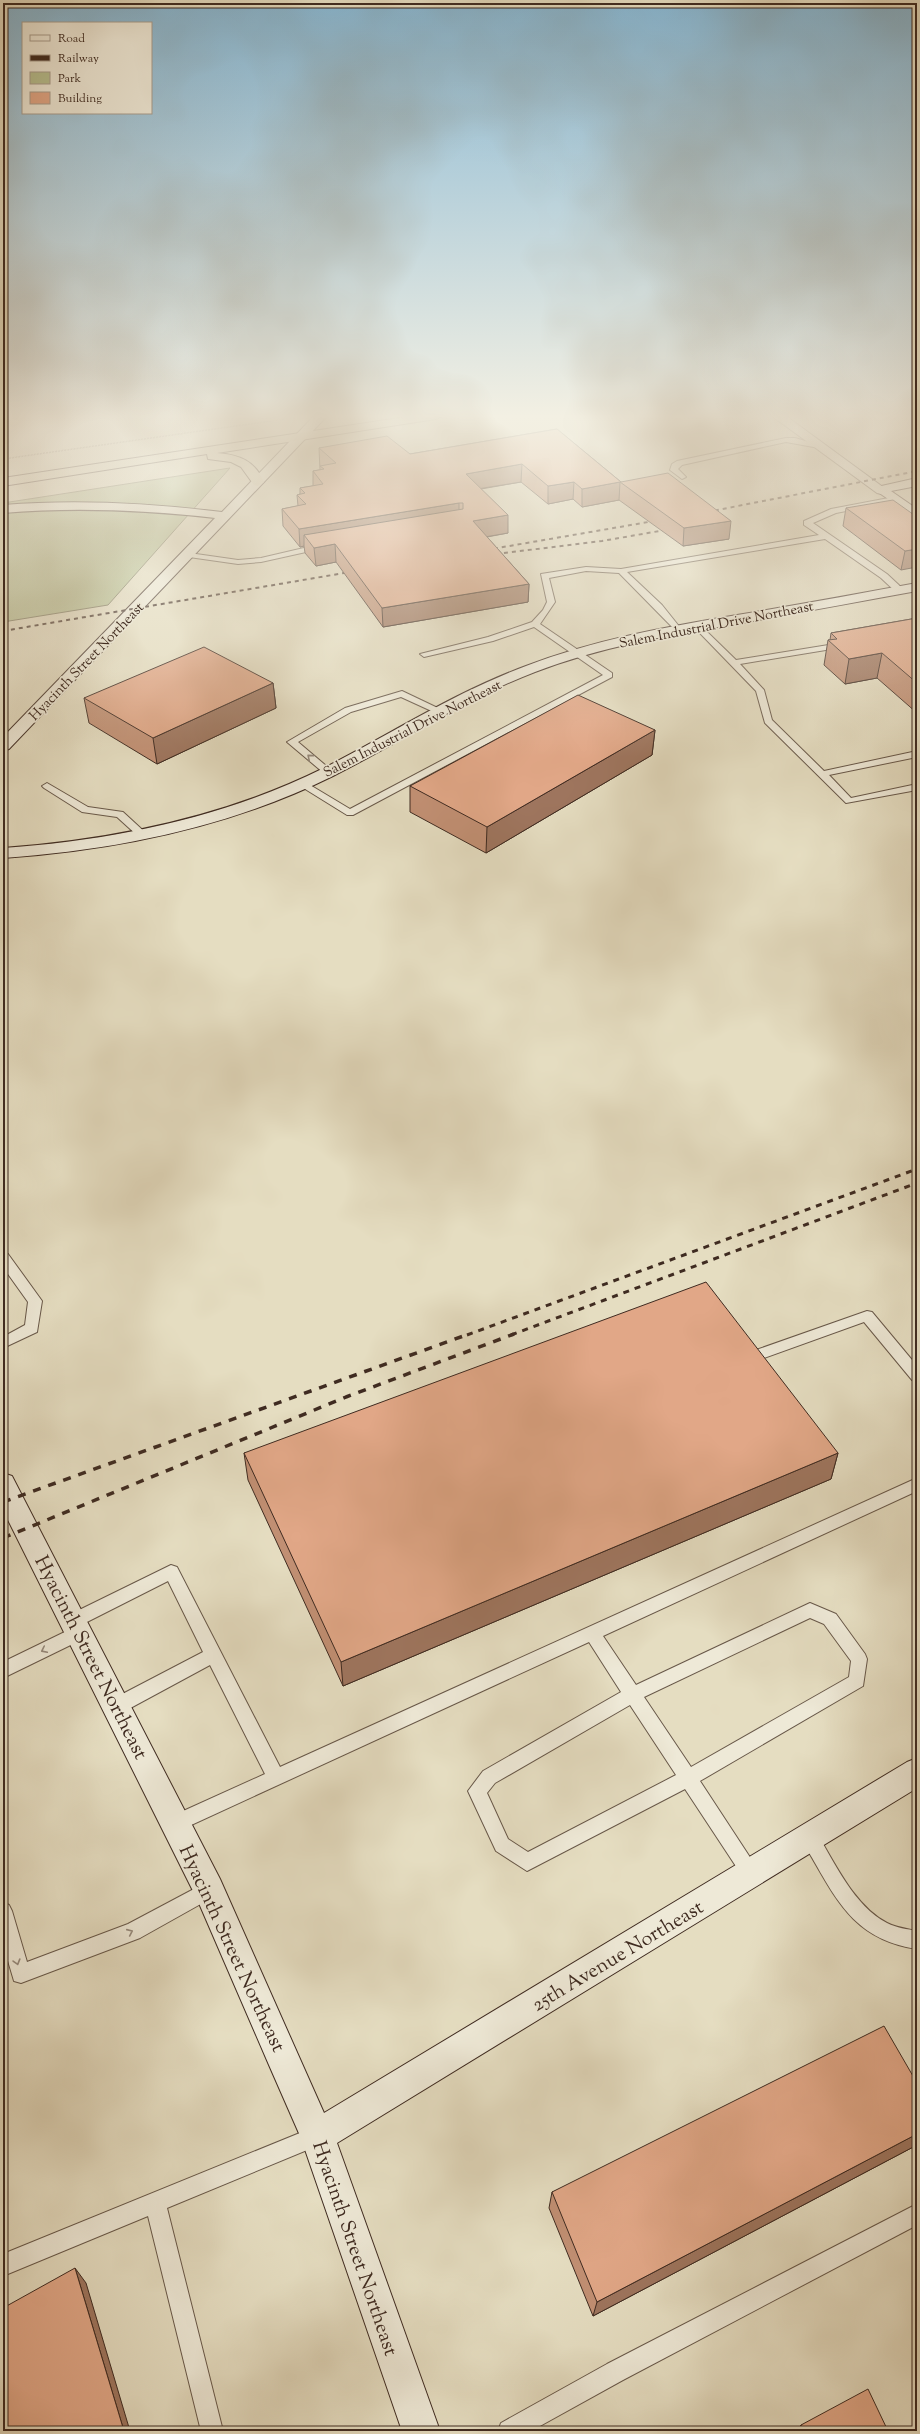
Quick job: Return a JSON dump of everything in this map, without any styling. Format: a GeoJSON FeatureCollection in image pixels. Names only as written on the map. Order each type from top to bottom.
{"type":"FeatureCollection","features":[{"type":"Feature","properties":{"kind":"street","name":"Hyacinth Street Northeast"},"geometry":{"type":"LineString","coordinates":[[3,746],[213,530]]}},
{"type":"Feature","properties":{"kind":"street","name":"Salem Industrial Drive Northeast"},"geometry":{"type":"LineString","coordinates":[[3,853],[85,846],[143,835],[206,820],[302,784],[328,772],[439,711],[518,674],[576,654],[698,626],[917,587]]}},
{"type":"Feature","properties":{"kind":"street","name":"Hyacinth Street Northeast"},"geometry":{"type":"LineString","coordinates":[[3,1484],[117,1706],[209,1890],[317,2136],[421,2431]]}},
{"type":"Feature","properties":{"kind":"street","name":"25th Avenue Northeast"},"geometry":{"type":"LineString","coordinates":[[317,2136],[917,1772]]}},
{"type":"Feature","properties":{"kind":"lane"},"geometry":{"type":"LineString","coordinates":[[817,530],[884,576],[899,590]]}},
{"type":"Feature","properties":{"kind":"lane"},"geometry":{"type":"LineString","coordinates":[[424,654],[490,639],[535,624],[551,607],[552,595],[544,576],[586,569],[621,571],[826,536]]}},
{"type":"Feature","properties":{"kind":"lane"},"geometry":{"type":"LineString","coordinates":[[189,555],[238,562],[260,560],[331,544]]}},
{"type":"Feature","properties":{"kind":"lane"},"geometry":{"type":"LineString","coordinates":[[621,571],[658,607],[678,630]]}},
{"type":"Feature","properties":{"kind":"lane"},"geometry":{"type":"LineString","coordinates":[[302,784],[350,813],[609,675],[576,654],[535,624]]}},
{"type":"Feature","properties":{"kind":"lane"},"geometry":{"type":"LineString","coordinates":[[698,626],[760,690],[768,720],[848,801],[917,787]]}},
{"type":"Feature","properties":{"kind":"lane"},"geometry":{"type":"LineString","coordinates":[[733,663],[856,642]]}},
{"type":"Feature","properties":{"kind":"lane"},"geometry":{"type":"LineString","coordinates":[[328,772],[292,742],[348,710],[402,694],[439,711]]}},
{"type":"Feature","properties":{"kind":"lane"},"geometry":{"type":"LineString","coordinates":[[822,774],[917,754]]}},
{"type":"Feature","properties":{"kind":"lane"},"geometry":{"type":"LineString","coordinates":[[47,786],[85,810],[120,814],[143,835]]}},
{"type":"Feature","properties":{"kind":"lane"},"geometry":{"type":"LineString","coordinates":[[3,1257],[35,1301],[32,1328],[3,1344]]}},
{"type":"Feature","properties":{"kind":"lane"},"geometry":{"type":"LineString","coordinates":[[762,1354],[867,1316],[917,1376]]}},
{"type":"Feature","properties":{"kind":"lane"},"geometry":{"type":"LineString","coordinates":[[176,1823],[917,1484]]}},
{"type":"Feature","properties":{"kind":"lane"},"geometry":{"type":"LineString","coordinates":[[3,1670],[171,1572],[276,1777]]}},
{"type":"Feature","properties":{"kind":"lane"},"geometry":{"type":"LineString","coordinates":[[810,1610],[830,1619],[859,1659],[857,1682],[688,1778],[526,1862],[502,1845],[477,1791],[489,1777],[633,1694],[810,1610]]}},
{"type":"Feature","properties":{"kind":"lane"},"geometry":{"type":"LineString","coordinates":[[592,1633],[751,1874]]}},
{"type":"Feature","properties":{"kind":"lane"},"geometry":{"type":"LineString","coordinates":[[117,1706],[213,1655]]}},
{"type":"Feature","properties":{"kind":"lane"},"geometry":{"type":"LineString","coordinates":[[810,1838],[860,1916],[877,1929],[896,1939],[917,1940]]}},
{"type":"Feature","properties":{"kind":"lane"},"geometry":{"type":"LineString","coordinates":[[3,1911],[21,1974],[133,1932],[209,1890]]}},
{"type":"Feature","properties":{"kind":"lane"},"geometry":{"type":"LineString","coordinates":[[3,2265],[317,2136]]}},
{"type":"Feature","properties":{"kind":"lane"},"geometry":{"type":"LineString","coordinates":[[155,2203],[212,2431]]}},
{"type":"Feature","properties":{"kind":"lane"},"geometry":{"type":"LineString","coordinates":[[509,2431],[614,2372],[917,2214]]}},
{"type":"Feature","properties":{"kind":"green space"},"geometry":{"type":"Polygon","coordinates":[[[3,530],[175,530],[108,605],[3,622],[3,530]]]}},
{"type":"Feature","properties":{"kind":"building"},"geometry":{"type":"Polygon","coordinates":[[[337,530],[481,530],[529,584],[382,608],[335,544],[314,548],[304,535],[337,530]]]}},
{"type":"Feature","properties":{"kind":"building"},"geometry":{"type":"Polygon","coordinates":[[[876,530],[917,530],[917,549],[905,551],[876,530]]]}},
{"type":"Feature","properties":{"kind":"building"},"geometry":{"type":"Polygon","coordinates":[[[917,618],[917,683],[882,653],[849,659],[828,640],[837,639],[831,633],[917,618]]]}},
{"type":"Feature","properties":{"kind":"building"},"geometry":{"type":"Polygon","coordinates":[[[204,647],[273,683],[153,738],[84,698],[204,647]]]}},
{"type":"Feature","properties":{"kind":"building"},"geometry":{"type":"Polygon","coordinates":[[[578,695],[655,730],[487,827],[410,786],[578,695]]]}},
{"type":"Feature","properties":{"kind":"building"},"geometry":{"type":"Polygon","coordinates":[[[706,1282],[838,1453],[341,1662],[244,1453],[706,1282]]]}},
{"type":"Feature","properties":{"kind":"building"},"geometry":{"type":"Polygon","coordinates":[[[884,2026],[917,2083],[917,2134],[597,2302],[552,2192],[884,2026]]]}},
{"type":"Feature","properties":{"kind":"building"},"geometry":{"type":"Polygon","coordinates":[[[75,2268],[124,2431],[3,2431],[3,2308],[75,2268]]]}},
{"type":"Feature","properties":{"kind":"building"},"geometry":{"type":"Polygon","coordinates":[[[868,2389],[888,2431],[803,2431],[801,2425],[868,2389]]]}},
{"type":"Feature","properties":{"kind":"railway"},"geometry":{"type":"LineString","coordinates":[[486,550],[604,530]]}},
{"type":"Feature","properties":{"kind":"railway"},"geometry":{"type":"LineString","coordinates":[[496,554],[602,541],[668,530]]}},
{"type":"Feature","properties":{"kind":"railway"},"geometry":{"type":"LineString","coordinates":[[3,631],[356,571]]}},
{"type":"Feature","properties":{"kind":"railway"},"geometry":{"type":"LineString","coordinates":[[467,1335],[917,1169]]}},
{"type":"Feature","properties":{"kind":"railway"},"geometry":{"type":"LineString","coordinates":[[511,1335],[917,1183]]}},
{"type":"Feature","properties":{"kind":"railway"},"geometry":{"type":"LineString","coordinates":[[3,1502],[469,1334]]}},
{"type":"Feature","properties":{"kind":"railway"},"geometry":{"type":"LineString","coordinates":[[3,1538],[346,1397],[514,1334]]}}]}
